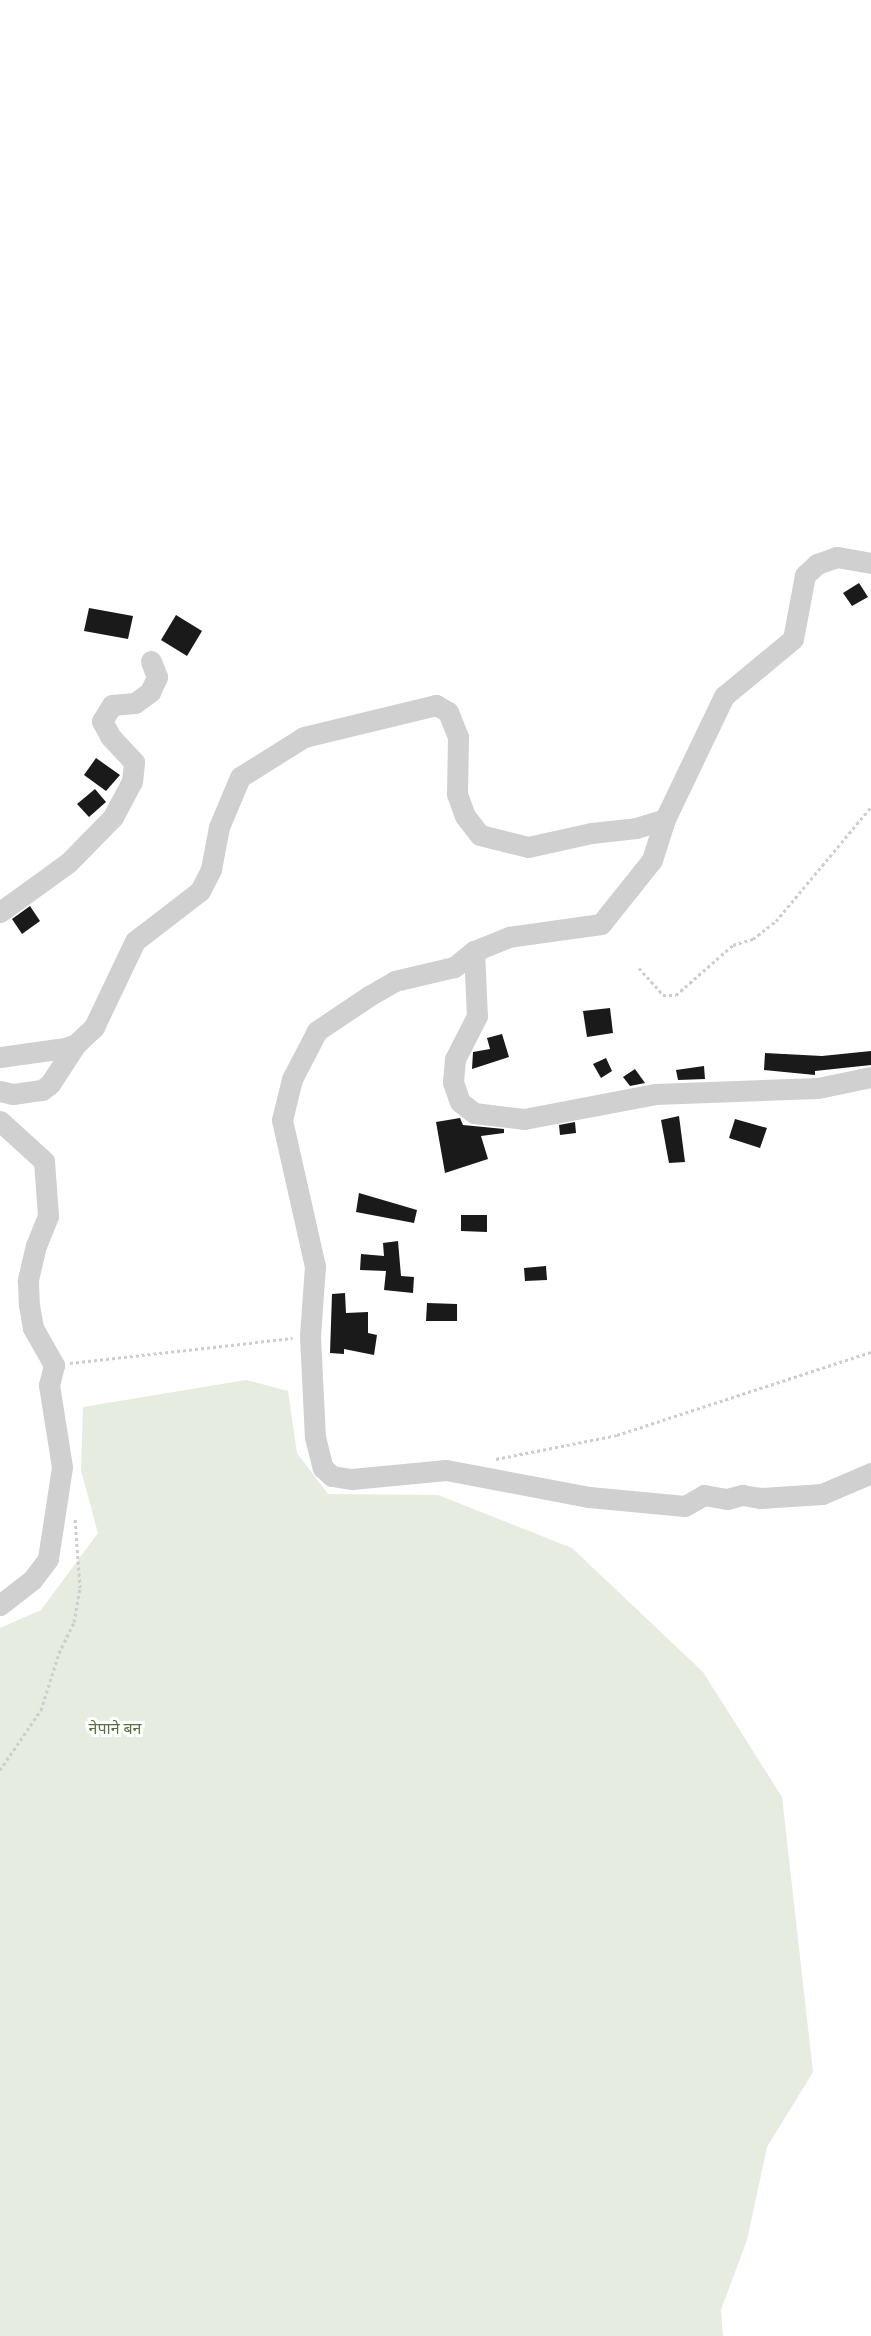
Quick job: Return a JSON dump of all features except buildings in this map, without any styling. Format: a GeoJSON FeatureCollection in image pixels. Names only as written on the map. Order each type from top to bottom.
{"type":"FeatureCollection","features":[{"type":"Feature","properties":{"kind":"street"},"geometry":{"type":"LineString","coordinates":[[871,562],[837,557],[808,571],[799,593],[793,639],[724,696],[665,819],[652,860],[600,924],[509,938],[474,951],[454,967],[395,981],[317,1031],[292,1079],[282,1120],[315,1266],[310,1336],[315,1437],[323,1468],[332,1476],[352,1479],[446,1470],[589,1497],[685,1506],[704,1496],[728,1499],[742,1495],[760,1498],[822,1494],[871,1473]]}},
{"type":"Feature","properties":{"kind":"street"},"geometry":{"type":"LineString","coordinates":[[0,912],[69,862],[113,817],[132,782],[134,762],[110,736],[102,721],[112,705],[135,703],[150,692],[157,677],[151,661]]}},
{"type":"Feature","properties":{"kind":"street"},"geometry":{"type":"LineString","coordinates":[[0,1091],[14,1095],[42,1090],[76,1044],[94,1027],[135,941],[200,891],[211,869],[219,827],[240,777],[304,737],[436,705],[448,712],[458,737],[457,794],[465,816],[480,835],[528,847],[591,833],[636,828],[665,819]]}},
{"type":"Feature","properties":{"kind":"street"},"geometry":{"type":"LineString","coordinates":[[474,951],[477,1016],[454,1059],[453,1082],[460,1102],[474,1113],[524,1119],[656,1094],[795,1089],[849,1084],[871,1077]]}},
{"type":"Feature","properties":{"kind":"street"},"geometry":{"type":"LineString","coordinates":[[0,1057],[16,1057],[76,1044]]}},
{"type":"Feature","properties":{"kind":"street"},"geometry":{"type":"LineString","coordinates":[[0,1121],[44,1161],[48,1216],[36,1245],[28,1281],[29,1305],[33,1328],[54,1365],[49,1385],[62,1467],[48,1560],[32,1580],[0,1605]]}},
{"type":"Feature","properties":{"kind":"path"},"geometry":{"type":"LineString","coordinates":[[639,968],[663,995],[676,995],[733,945],[753,939],[777,921],[871,807]]}},
{"type":"Feature","properties":{"kind":"path"},"geometry":{"type":"LineString","coordinates":[[54,1365],[310,1336]]}},
{"type":"Feature","properties":{"kind":"path"},"geometry":{"type":"LineString","coordinates":[[489,1460],[617,1435],[871,1352]]}},
{"type":"Feature","properties":{"kind":"path"},"geometry":{"type":"LineString","coordinates":[[0,1770],[41,1710],[59,1653],[74,1622],[80,1588],[74,1514]]}},
{"type":"Feature","properties":{"kind":"green space","name":"नेपाने बन"},"geometry":{"type":"Polygon","coordinates":[[[246,1380],[288,1391],[297,1453],[328,1494],[438,1495],[572,1548],[703,1672],[782,1797],[813,2072],[767,2147],[747,2240],[721,2310],[723,2336],[0,2336],[0,1628],[41,1610],[98,1533],[81,1471],[83,1407],[246,1380]]]}}]}
